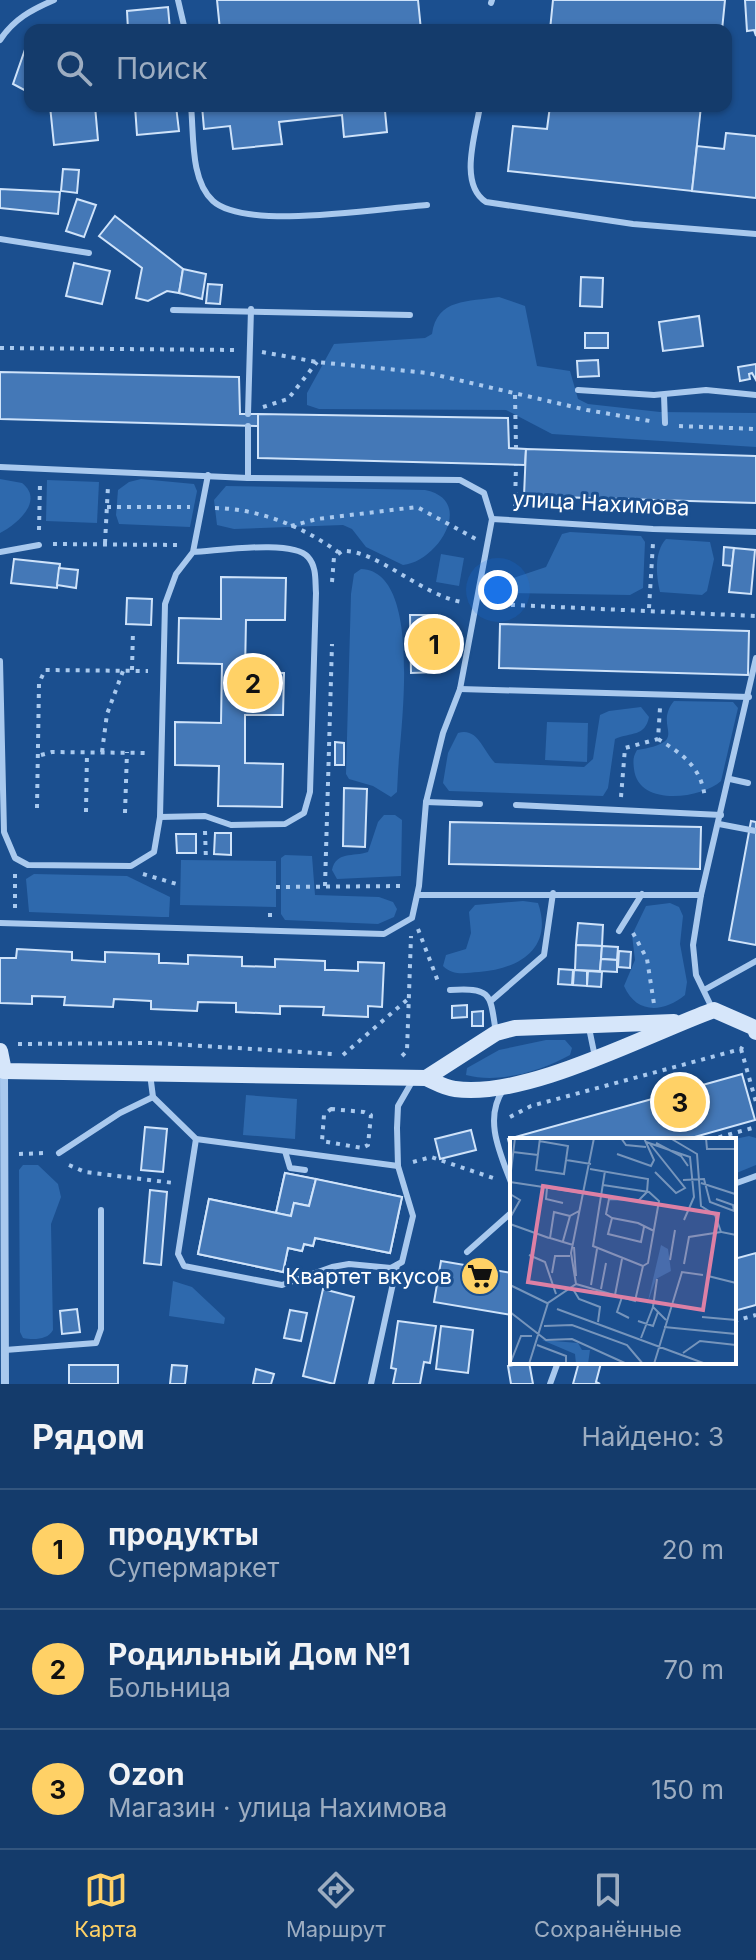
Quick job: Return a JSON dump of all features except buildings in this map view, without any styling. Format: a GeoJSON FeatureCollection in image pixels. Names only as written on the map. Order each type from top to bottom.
{"type":"FeatureCollection","features":[{"type":"Feature","properties":{"kind":"main road"},"geometry":{"type":"LineString","coordinates":[[8,1047],[4,1071],[420,1078],[452,1089],[506,1085],[596,1060],[679,1022],[714,1010],[756,1029]]}},
{"type":"Feature","properties":{"kind":"main road"},"geometry":{"type":"LineString","coordinates":[[420,1078],[496,1033],[537,1025],[679,1022]]}},
{"type":"Feature","properties":{"kind":"street"},"geometry":{"type":"LineString","coordinates":[[4,1071],[5,1384]]}},
{"type":"Feature","properties":{"kind":"lane"},"geometry":{"type":"LineString","coordinates":[[0,40],[9,26],[28,12],[54,0]]}},
{"type":"Feature","properties":{"kind":"lane"},"geometry":{"type":"LineString","coordinates":[[178,0],[184,24]]}},
{"type":"Feature","properties":{"kind":"lane"},"geometry":{"type":"LineString","coordinates":[[192,112],[197,170],[211,200],[228,211],[257,217],[291,216],[427,205]]}},
{"type":"Feature","properties":{"kind":"lane"},"geometry":{"type":"LineString","coordinates":[[479,112],[470,178],[474,190],[486,202],[633,224],[756,234]]}},
{"type":"Feature","properties":{"kind":"lane"},"geometry":{"type":"LineString","coordinates":[[0,239],[89,253]]}},
{"type":"Feature","properties":{"kind":"lane"},"geometry":{"type":"LineString","coordinates":[[173,310],[251,309],[410,315]]}},
{"type":"Feature","properties":{"kind":"lane"},"geometry":{"type":"LineString","coordinates":[[248,411],[251,309]]}},
{"type":"Feature","properties":{"kind":"lane"},"geometry":{"type":"LineString","coordinates":[[578,390],[664,395],[706,390],[756,395]]}},
{"type":"Feature","properties":{"kind":"lane"},"geometry":{"type":"LineString","coordinates":[[664,395],[665,423]]}},
{"type":"Feature","properties":{"kind":"lane"},"geometry":{"type":"LineString","coordinates":[[248,426],[248,478]]}},
{"type":"Feature","properties":{"kind":"lane"},"geometry":{"type":"LineString","coordinates":[[0,467],[248,478],[460,480],[484,493],[492,519]]}},
{"type":"Feature","properties":{"kind":"lane"},"geometry":{"type":"LineString","coordinates":[[0,661],[4,832],[15,858],[28,865],[131,866],[154,852],[160,817],[168,593],[186,557],[194,549],[208,475]]}},
{"type":"Feature","properties":{"kind":"lane","name":"улица Нахимова"},"geometry":{"type":"LineString","coordinates":[[412,917],[418,895],[426,802],[443,733],[460,689],[492,519],[756,532]]}},
{"type":"Feature","properties":{"kind":"lane"},"geometry":{"type":"LineString","coordinates":[[0,552],[39,545]]}},
{"type":"Feature","properties":{"kind":"lane"},"geometry":{"type":"LineString","coordinates":[[160,817],[205,816],[231,825],[285,824],[304,813],[310,792],[316,593],[312,563],[307,555],[291,547],[194,549]]}},
{"type":"Feature","properties":{"kind":"lane"},"geometry":{"type":"LineString","coordinates":[[714,1010],[693,961],[701,895],[756,658]]}},
{"type":"Feature","properties":{"kind":"lane"},"geometry":{"type":"LineString","coordinates":[[460,689],[749,697]]}},
{"type":"Feature","properties":{"kind":"lane"},"geometry":{"type":"LineString","coordinates":[[730,779],[748,783]]}},
{"type":"Feature","properties":{"kind":"lane"},"geometry":{"type":"LineString","coordinates":[[426,802],[480,804]]}},
{"type":"Feature","properties":{"kind":"lane"},"geometry":{"type":"LineString","coordinates":[[516,805],[721,815]]}},
{"type":"Feature","properties":{"kind":"lane"},"geometry":{"type":"LineString","coordinates":[[719,824],[756,831]]}},
{"type":"Feature","properties":{"kind":"lane"},"geometry":{"type":"LineString","coordinates":[[492,1000],[544,955],[553,893]]}},
{"type":"Feature","properties":{"kind":"lane"},"geometry":{"type":"LineString","coordinates":[[619,931],[642,894]]}},
{"type":"Feature","properties":{"kind":"lane"},"geometry":{"type":"LineString","coordinates":[[418,895],[701,895]]}},
{"type":"Feature","properties":{"kind":"lane"},"geometry":{"type":"LineString","coordinates":[[0,923],[384,934],[412,917]]}},
{"type":"Feature","properties":{"kind":"lane"},"geometry":{"type":"LineString","coordinates":[[704,990],[756,961]]}},
{"type":"Feature","properties":{"kind":"lane"},"geometry":{"type":"LineString","coordinates":[[450,990],[477,989],[492,1000],[496,1033]]}},
{"type":"Feature","properties":{"kind":"lane"},"geometry":{"type":"LineString","coordinates":[[588,1024],[596,1060]]}},
{"type":"Feature","properties":{"kind":"lane"},"geometry":{"type":"LineString","coordinates":[[150,1074],[153,1097],[196,1139],[398,1166]]}},
{"type":"Feature","properties":{"kind":"lane"},"geometry":{"type":"LineString","coordinates":[[371,1384],[413,1216],[398,1166],[398,1106],[420,1078]]}},
{"type":"Feature","properties":{"kind":"lane"},"geometry":{"type":"LineString","coordinates":[[506,1085],[496,1101],[492,1122],[510,1180]]}},
{"type":"Feature","properties":{"kind":"lane"},"geometry":{"type":"LineString","coordinates":[[59,1153],[120,1113],[153,1097]]}},
{"type":"Feature","properties":{"kind":"lane"},"geometry":{"type":"LineString","coordinates":[[196,1139],[178,1254],[184,1266],[282,1285],[332,1267],[400,1263]]}},
{"type":"Feature","properties":{"kind":"lane"},"geometry":{"type":"LineString","coordinates":[[285,1151],[290,1168],[305,1170]]}},
{"type":"Feature","properties":{"kind":"lane"},"geometry":{"type":"LineString","coordinates":[[736,1183],[756,1176]]}},
{"type":"Feature","properties":{"kind":"lane"},"geometry":{"type":"LineString","coordinates":[[5,1350],[96,1343],[101,1329],[101,1210]]}},
{"type":"Feature","properties":{"kind":"lane"},"geometry":{"type":"LineString","coordinates":[[467,1252],[510,1214]]}},
{"type":"Feature","properties":{"kind":"lane"},"geometry":{"type":"LineString","coordinates":[[550,1384],[557,1364]]}},
{"type":"Feature","properties":{"kind":"path"},"geometry":{"type":"LineString","coordinates":[[0,348],[248,350],[317,362],[413,371],[644,420]]}},
{"type":"Feature","properties":{"kind":"path"},"geometry":{"type":"LineString","coordinates":[[248,411],[277,405],[288,399],[317,362]]}},
{"type":"Feature","properties":{"kind":"path"},"geometry":{"type":"LineString","coordinates":[[515,394],[516,448]]}},
{"type":"Feature","properties":{"kind":"path"},"geometry":{"type":"LineString","coordinates":[[680,426],[756,429]]}},
{"type":"Feature","properties":{"kind":"path"},"geometry":{"type":"LineString","coordinates":[[514,520],[516,465]]}},
{"type":"Feature","properties":{"kind":"path"},"geometry":{"type":"LineString","coordinates":[[40,468],[39,545],[105,543],[194,549]]}},
{"type":"Feature","properties":{"kind":"path"},"geometry":{"type":"LineString","coordinates":[[105,543],[108,471]]}},
{"type":"Feature","properties":{"kind":"path"},"geometry":{"type":"LineString","coordinates":[[107,507],[240,509],[291,526],[338,552],[347,550],[364,555],[445,598],[478,603]]}},
{"type":"Feature","properties":{"kind":"path"},"geometry":{"type":"LineString","coordinates":[[291,526],[329,517],[417,507],[456,525],[488,547]]}},
{"type":"Feature","properties":{"kind":"path"},"geometry":{"type":"LineString","coordinates":[[316,593],[332,593],[333,564],[338,552]]}},
{"type":"Feature","properties":{"kind":"path"},"geometry":{"type":"LineString","coordinates":[[649,608],[652,556]]}},
{"type":"Feature","properties":{"kind":"path"},"geometry":{"type":"LineString","coordinates":[[491,604],[649,608],[756,616]]}},
{"type":"Feature","properties":{"kind":"path"},"geometry":{"type":"LineString","coordinates":[[132,670],[133,630]]}},
{"type":"Feature","properties":{"kind":"path"},"geometry":{"type":"LineString","coordinates":[[325,886],[332,636]]}},
{"type":"Feature","properties":{"kind":"path"},"geometry":{"type":"LineString","coordinates":[[37,808],[39,683],[45,670],[163,671]]}},
{"type":"Feature","properties":{"kind":"path"},"geometry":{"type":"LineString","coordinates":[[102,752],[107,714],[123,671]]}},
{"type":"Feature","properties":{"kind":"path"},"geometry":{"type":"LineString","coordinates":[[658,739],[660,694]]}},
{"type":"Feature","properties":{"kind":"path"},"geometry":{"type":"LineString","coordinates":[[620,808],[625,748],[658,739],[675,750],[703,780],[707,813]]}},
{"type":"Feature","properties":{"kind":"path"},"geometry":{"type":"LineString","coordinates":[[40,757],[52,752],[161,754]]}},
{"type":"Feature","properties":{"kind":"path"},"geometry":{"type":"LineString","coordinates":[[86,812],[87,752]]}},
{"type":"Feature","properties":{"kind":"path"},"geometry":{"type":"LineString","coordinates":[[125,813],[127,752]]}},
{"type":"Feature","properties":{"kind":"path"},"geometry":{"type":"LineString","coordinates":[[205,816],[206,861]]}},
{"type":"Feature","properties":{"kind":"path"},"geometry":{"type":"LineString","coordinates":[[131,866],[143,875],[180,885]]}},
{"type":"Feature","properties":{"kind":"path"},"geometry":{"type":"LineString","coordinates":[[276,887],[419,886]]}},
{"type":"Feature","properties":{"kind":"path"},"geometry":{"type":"LineString","coordinates":[[412,917],[434,977],[440,986],[450,990]]}},
{"type":"Feature","properties":{"kind":"path"},"geometry":{"type":"LineString","coordinates":[[399,1058],[407,1051],[412,917]]}},
{"type":"Feature","properties":{"kind":"path"},"geometry":{"type":"LineString","coordinates":[[626,922],[647,959],[654,984],[654,1022]]}},
{"type":"Feature","properties":{"kind":"path"},"geometry":{"type":"LineString","coordinates":[[343,1055],[409,999]]}},
{"type":"Feature","properties":{"kind":"path"},"geometry":{"type":"LineString","coordinates":[[492,1122],[531,1106],[741,1049],[756,1029]]}},
{"type":"Feature","properties":{"kind":"path"},"geometry":{"type":"LineString","coordinates":[[8,1047],[155,1043],[357,1056]]}},
{"type":"Feature","properties":{"kind":"path"},"geometry":{"type":"LineString","coordinates":[[741,1049],[756,1102]]}},
{"type":"Feature","properties":{"kind":"path"},"geometry":{"type":"LineString","coordinates":[[342,1145],[322,1141],[327,1110],[371,1115],[371,1140],[366,1147],[359,1148]]}},
{"type":"Feature","properties":{"kind":"path"},"geometry":{"type":"LineString","coordinates":[[716,1138],[756,1127]]}},
{"type":"Feature","properties":{"kind":"path"},"geometry":{"type":"LineString","coordinates":[[35,1153],[59,1153],[69,1164],[85,1172],[189,1184]]}},
{"type":"Feature","properties":{"kind":"path"},"geometry":{"type":"LineString","coordinates":[[431,1157],[510,1183]]}},
{"type":"Feature","properties":{"kind":"path"},"geometry":{"type":"LineString","coordinates":[[736,1320],[756,1315]]}},
{"type":"Feature","properties":{"kind":"shaded area"},"geometry":{"type":"Polygon","coordinates":[[[499,297],[525,306],[537,366],[570,371],[578,399],[588,404],[660,412],[756,413],[756,447],[552,434],[506,410],[319,409],[307,405],[307,393],[334,344],[425,338],[432,334],[435,322],[447,308],[465,301],[499,297]]]}},
{"type":"Feature","properties":{"kind":"shaded area"},"geometry":{"type":"Polygon","coordinates":[[[0,479],[22,483],[31,497],[26,512],[0,533],[0,479]]]}},
{"type":"Feature","properties":{"kind":"shaded area"},"geometry":{"type":"Polygon","coordinates":[[[141,479],[194,484],[197,491],[190,527],[119,524],[116,515],[118,490],[129,482],[141,479]]]}},
{"type":"Feature","properties":{"kind":"shaded area"},"geometry":{"type":"Polygon","coordinates":[[[47,480],[99,482],[97,523],[46,521],[47,480]]]}},
{"type":"Feature","properties":{"kind":"shaded area"},"geometry":{"type":"Polygon","coordinates":[[[226,486],[425,490],[440,496],[448,506],[450,517],[439,543],[416,561],[403,565],[366,547],[352,529],[343,525],[234,529],[217,525],[214,500],[226,486]]]}},
{"type":"Feature","properties":{"kind":"shaded area"},"geometry":{"type":"Polygon","coordinates":[[[562,534],[641,536],[645,542],[643,588],[630,595],[500,593],[501,582],[546,567],[562,534]]]}},
{"type":"Feature","properties":{"kind":"shaded area"},"geometry":{"type":"Polygon","coordinates":[[[666,539],[710,542],[714,559],[707,591],[702,595],[660,592],[658,557],[666,539]]]}},
{"type":"Feature","properties":{"kind":"shaded area"},"geometry":{"type":"Polygon","coordinates":[[[441,554],[464,558],[459,586],[436,582],[441,554]]]}},
{"type":"Feature","properties":{"kind":"shaded area"},"geometry":{"type":"Polygon","coordinates":[[[361,569],[381,577],[394,596],[401,624],[404,691],[397,792],[391,797],[373,786],[349,779],[346,774],[351,594],[354,574],[361,569]]]}},
{"type":"Feature","properties":{"kind":"shaded area"},"geometry":{"type":"Polygon","coordinates":[[[674,701],[733,702],[738,708],[721,781],[700,792],[672,796],[646,789],[638,781],[633,761],[637,750],[654,746],[668,738],[668,710],[674,701]]]}},
{"type":"Feature","properties":{"kind":"shaded area"},"geometry":{"type":"Polygon","coordinates":[[[641,707],[649,717],[647,723],[641,731],[615,739],[608,788],[603,796],[449,791],[443,783],[448,753],[458,733],[471,733],[495,763],[584,767],[593,759],[600,715],[641,707]]]}},
{"type":"Feature","properties":{"kind":"shaded area"},"geometry":{"type":"Polygon","coordinates":[[[547,722],[588,723],[587,762],[545,760],[547,722]]]}},
{"type":"Feature","properties":{"kind":"shaded area"},"geometry":{"type":"Polygon","coordinates":[[[384,815],[395,815],[402,820],[401,876],[337,879],[332,870],[334,864],[341,857],[368,852],[378,822],[384,815]]]}},
{"type":"Feature","properties":{"kind":"shaded area"},"geometry":{"type":"Polygon","coordinates":[[[285,855],[312,856],[315,895],[379,897],[393,902],[397,909],[394,917],[378,924],[285,920],[281,914],[281,858],[285,855]]]}},
{"type":"Feature","properties":{"kind":"shaded area"},"geometry":{"type":"Polygon","coordinates":[[[181,860],[276,861],[276,907],[180,905],[181,860]]]}},
{"type":"Feature","properties":{"kind":"shaded area"},"geometry":{"type":"Polygon","coordinates":[[[34,874],[127,876],[170,897],[169,917],[29,912],[26,879],[34,874]]]}},
{"type":"Feature","properties":{"kind":"shaded area"},"geometry":{"type":"Polygon","coordinates":[[[523,901],[538,903],[542,919],[537,944],[529,954],[507,966],[479,972],[460,973],[443,966],[446,955],[466,949],[471,933],[469,912],[475,905],[523,901]]]}},
{"type":"Feature","properties":{"kind":"shaded area"},"geometry":{"type":"Polygon","coordinates":[[[670,903],[679,907],[683,916],[680,944],[687,982],[685,995],[668,1005],[651,1008],[636,1002],[624,986],[635,960],[632,935],[646,906],[670,903]]]}},
{"type":"Feature","properties":{"kind":"shaded area"},"geometry":{"type":"Polygon","coordinates":[[[546,1040],[565,1040],[572,1048],[570,1055],[546,1066],[506,1077],[466,1075],[467,1068],[499,1050],[546,1040]]]}},
{"type":"Feature","properties":{"kind":"shaded area"},"geometry":{"type":"Polygon","coordinates":[[[246,1095],[297,1099],[295,1139],[243,1135],[246,1095]]]}},
{"type":"Feature","properties":{"kind":"shaded area"},"geometry":{"type":"Polygon","coordinates":[[[756,1138],[756,1165],[736,1173],[736,1139],[756,1138]]]}},
{"type":"Feature","properties":{"kind":"shaded area"},"geometry":{"type":"Polygon","coordinates":[[[23,1165],[38,1165],[58,1184],[61,1197],[51,1224],[53,1330],[48,1336],[36,1339],[23,1338],[20,1332],[19,1170],[23,1165]]]}},
{"type":"Feature","properties":{"kind":"shaded area"},"geometry":{"type":"Polygon","coordinates":[[[173,1281],[192,1287],[225,1318],[224,1324],[169,1316],[173,1281]]]}},
{"type":"Feature","properties":{"kind":"place","name":"продукты"},"geometry":{"type":"Point","coordinates":[434,644]}},
{"type":"Feature","properties":{"kind":"place","name":"Родильный Дом №1"},"geometry":{"type":"Point","coordinates":[253,683]}},
{"type":"Feature","properties":{"kind":"place","name":"Ozon"},"geometry":{"type":"Point","coordinates":[680,1102]}},
{"type":"Feature","properties":{"kind":"place","name":"Квартет вкусов"},"geometry":{"type":"Point","coordinates":[480,1276]}}]}
